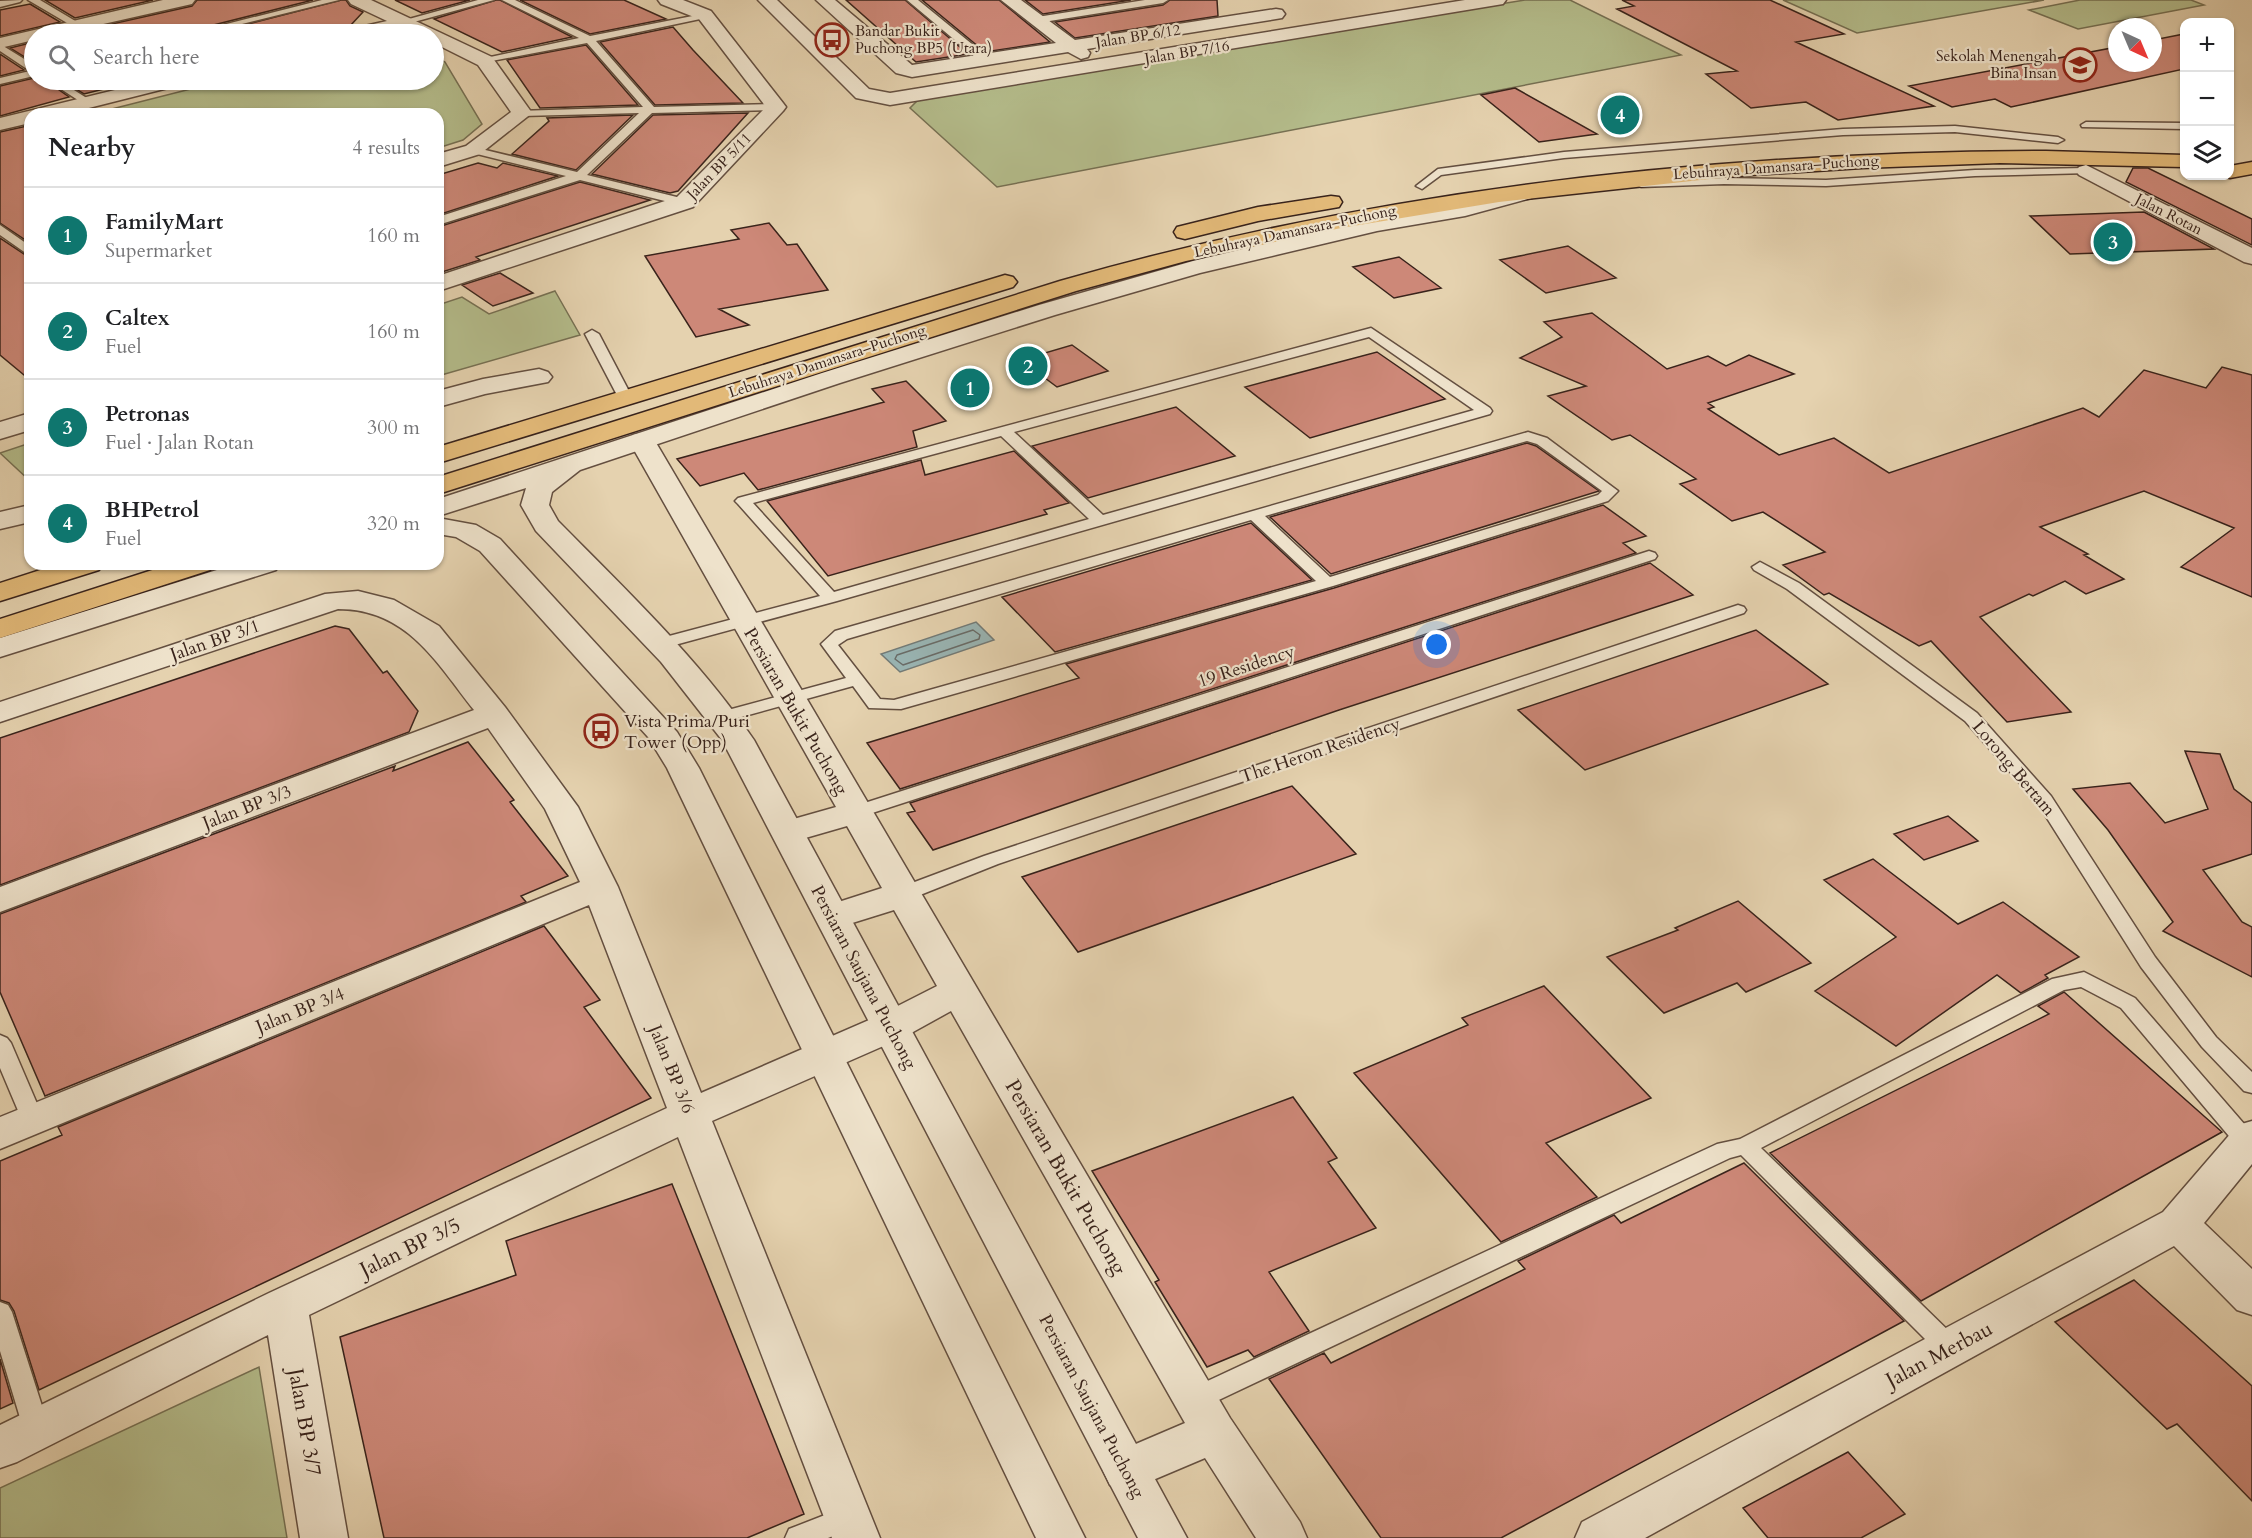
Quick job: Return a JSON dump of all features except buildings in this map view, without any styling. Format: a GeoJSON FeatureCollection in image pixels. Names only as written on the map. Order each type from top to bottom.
{"type":"FeatureCollection","features":[{"type":"Feature","properties":{"kind":"highway","name":"Lebuhraya Damansara–Puchong"},"geometry":{"type":"LineString","coordinates":[[444,453],[1040,271],[1258,214],[1422,186],[1554,168],[1663,158],[1853,145],[2058,140],[2180,146]]}},
{"type":"Feature","properties":{"kind":"highway","name":"Lebuhraya Damansara–Puchong"},"geometry":{"type":"LineString","coordinates":[[444,484],[1076,283],[1184,254],[1372,215],[1598,181],[1734,168],[1996,156],[2114,157],[2180,161]]}},
{"type":"Feature","properties":{"kind":"highway"},"geometry":{"type":"LineString","coordinates":[[2234,165],[2252,167]]}},
{"type":"Feature","properties":{"kind":"highway"},"geometry":{"type":"LineString","coordinates":[[2234,171],[2252,167]]}},
{"type":"Feature","properties":{"kind":"highway"},"geometry":{"type":"LineString","coordinates":[[2086,171],[2180,173]]}},
{"type":"Feature","properties":{"kind":"highway"},"geometry":{"type":"LineString","coordinates":[[0,592],[70,570]]}},
{"type":"Feature","properties":{"kind":"highway"},"geometry":{"type":"LineString","coordinates":[[0,629],[182,570]]}},
{"type":"Feature","properties":{"kind":"street"},"geometry":{"type":"LineString","coordinates":[[85,24],[186,0]]}},
{"type":"Feature","properties":{"kind":"street"},"geometry":{"type":"LineString","coordinates":[[357,0],[407,24]]}},
{"type":"Feature","properties":{"kind":"street"},"geometry":{"type":"LineString","coordinates":[[667,0],[705,15],[776,107]]}},
{"type":"Feature","properties":{"kind":"street","name":"Jalan BP 7/16"},"geometry":{"type":"LineString","coordinates":[[767,0],[863,94],[890,99],[1497,0]]}},
{"type":"Feature","properties":{"kind":"street","name":"Jalan BP 6/12"},"geometry":{"type":"LineString","coordinates":[[825,0],[903,69],[912,71],[1295,11]]}},
{"type":"Feature","properties":{"kind":"street"},"geometry":{"type":"LineString","coordinates":[[1010,0],[1100,66]]}},
{"type":"Feature","properties":{"kind":"street"},"geometry":{"type":"LineString","coordinates":[[395,24],[403,22]]}},
{"type":"Feature","properties":{"kind":"street"},"geometry":{"type":"LineString","coordinates":[[0,45],[24,38]]}},
{"type":"Feature","properties":{"kind":"street"},"geometry":{"type":"LineString","coordinates":[[444,41],[485,61],[522,113],[473,150],[444,158]]}},
{"type":"Feature","properties":{"kind":"street"},"geometry":{"type":"LineString","coordinates":[[64,108],[137,90]]}},
{"type":"Feature","properties":{"kind":"street","name":"Jalan BP 5/11"},"geometry":{"type":"LineString","coordinates":[[444,282],[685,202],[776,107]]}},
{"type":"Feature","properties":{"kind":"street"},"geometry":{"type":"LineString","coordinates":[[0,124],[24,118]]}},
{"type":"Feature","properties":{"kind":"street","name":"Jalan Rotan"},"geometry":{"type":"LineString","coordinates":[[2086,171],[2252,257]]}},
{"type":"Feature","properties":{"kind":"street"},"geometry":{"type":"LineString","coordinates":[[444,506],[911,352],[1182,271],[1377,224],[1465,210],[1532,191]]}},
{"type":"Feature","properties":{"kind":"street"},"geometry":{"type":"LineString","coordinates":[[444,397],[483,387],[539,377]]}},
{"type":"Feature","properties":{"kind":"street"},"geometry":{"type":"LineString","coordinates":[[0,431],[24,423]]}},
{"type":"Feature","properties":{"kind":"street"},"geometry":{"type":"LineString","coordinates":[[642,441],[744,621]]}},
{"type":"Feature","properties":{"kind":"street","name":"Persiaran Saujana Puchong"},"geometry":{"type":"LineString","coordinates":[[570,465],[539,489],[535,505],[546,525],[660,644],[723,717],[738,740],[1163,1538]]}},
{"type":"Feature","properties":{"kind":"street"},"geometry":{"type":"LineString","coordinates":[[0,521],[24,515]]}},
{"type":"Feature","properties":{"kind":"street"},"geometry":{"type":"LineString","coordinates":[[444,527],[475,532],[490,545],[661,732],[683,768],[1061,1538]]}},
{"type":"Feature","properties":{"kind":"street"},"geometry":{"type":"LineString","coordinates":[[0,648],[247,570]]}},
{"type":"Feature","properties":{"kind":"street","name":"Jalan BP 3/1"},"geometry":{"type":"LineString","coordinates":[[0,712],[335,600],[358,600],[384,606],[428,632]]}},
{"type":"Feature","properties":{"kind":"street","name":"Persiaran Bukit Puchong"},"geometry":{"type":"LineString","coordinates":[[744,621],[1205,1416],[1282,1538]]}},
{"type":"Feature","properties":{"kind":"street","name":"Jalan BP 3/6"},"geometry":{"type":"LineString","coordinates":[[428,632],[494,714],[561,807],[600,886],[852,1528]]}},
{"type":"Feature","properties":{"kind":"street","name":"Jalan BP 3/3"},"geometry":{"type":"LineString","coordinates":[[0,900],[494,714]]}},
{"type":"Feature","properties":{"kind":"street","name":"Persiaran Bukit Puchong"},"geometry":{"type":"LineString","coordinates":[[788,832],[856,812]]}},
{"type":"Feature","properties":{"kind":"street","name":"Jalan BP 3/4"},"geometry":{"type":"LineString","coordinates":[[17,1127],[600,886]]}},
{"type":"Feature","properties":{"kind":"street"},"geometry":{"type":"LineString","coordinates":[[833,918],[903,894]]}},
{"type":"Feature","properties":{"kind":"street","name":"Jalan BP 3/5"},"geometry":{"type":"LineString","coordinates":[[18,1439],[285,1306],[690,1114],[890,1027],[958,990]]}},
{"type":"Feature","properties":{"kind":"street","name":"Jalan Merbau"},"geometry":{"type":"LineString","coordinates":[[1599,1538],[2178,1224],[2249,1139]]}},
{"type":"Feature","properties":{"kind":"street"},"geometry":{"type":"LineString","coordinates":[[2178,1224],[2252,1297]]}},
{"type":"Feature","properties":{"kind":"street","name":"Jalan BP 3/7"},"geometry":{"type":"LineString","coordinates":[[285,1306],[324,1538]]}},
{"type":"Feature","properties":{"kind":"street"},"geometry":{"type":"LineString","coordinates":[[1127,1470],[1205,1416]]}},
{"type":"Feature","properties":{"kind":"lane"},"geometry":{"type":"LineString","coordinates":[[0,4],[18,0]]}},
{"type":"Feature","properties":{"kind":"lane"},"geometry":{"type":"LineString","coordinates":[[33,0],[74,24]]}},
{"type":"Feature","properties":{"kind":"lane"},"geometry":{"type":"LineString","coordinates":[[234,24],[334,0]]}},
{"type":"Feature","properties":{"kind":"lane"},"geometry":{"type":"LineString","coordinates":[[403,22],[489,0]]}},
{"type":"Feature","properties":{"kind":"lane"},"geometry":{"type":"LineString","coordinates":[[507,0],[590,40],[650,110]]}},
{"type":"Feature","properties":{"kind":"lane"},"geometry":{"type":"LineString","coordinates":[[912,0],[985,60]]}},
{"type":"Feature","properties":{"kind":"lane"},"geometry":{"type":"LineString","coordinates":[[1036,20],[1163,0]]}},
{"type":"Feature","properties":{"kind":"lane"},"geometry":{"type":"LineString","coordinates":[[485,61],[705,15]]}},
{"type":"Feature","properties":{"kind":"lane"},"geometry":{"type":"LineString","coordinates":[[0,45],[24,63]]}},
{"type":"Feature","properties":{"kind":"lane"},"geometry":{"type":"LineString","coordinates":[[0,81],[24,74]]}},
{"type":"Feature","properties":{"kind":"lane"},"geometry":{"type":"LineString","coordinates":[[68,90],[88,102]]}},
{"type":"Feature","properties":{"kind":"lane"},"geometry":{"type":"LineString","coordinates":[[522,113],[776,107]]}},
{"type":"Feature","properties":{"kind":"lane"},"geometry":{"type":"LineString","coordinates":[[444,219],[579,176],[650,110]]}},
{"type":"Feature","properties":{"kind":"lane"},"geometry":{"type":"LineString","coordinates":[[2086,125],[2180,126]]}},
{"type":"Feature","properties":{"kind":"lane"},"geometry":{"type":"LineString","coordinates":[[473,150],[685,202]]}},
{"type":"Feature","properties":{"kind":"lane"},"geometry":{"type":"LineString","coordinates":[[1598,181],[1682,184],[1724,181],[1826,183],[1976,173],[2086,171]]}},
{"type":"Feature","properties":{"kind":"lane"},"geometry":{"type":"LineString","coordinates":[[0,229],[24,247]]}},
{"type":"Feature","properties":{"kind":"lane"},"geometry":{"type":"LineString","coordinates":[[0,245],[24,238]]}},
{"type":"Feature","properties":{"kind":"lane"},"geometry":{"type":"LineString","coordinates":[[744,621],[831,598],[1485,411],[1371,332],[743,501],[831,598]]}},
{"type":"Feature","properties":{"kind":"lane"},"geometry":{"type":"LineString","coordinates":[[592,334],[625,397]]}},
{"type":"Feature","properties":{"kind":"lane"},"geometry":{"type":"LineString","coordinates":[[1003,430],[1099,520]]}},
{"type":"Feature","properties":{"kind":"lane"},"geometry":{"type":"LineString","coordinates":[[1528,436],[1542,441],[1611,491],[1603,498],[1327,583],[895,705],[875,704],[829,644],[841,635],[1528,436]]}},
{"type":"Feature","properties":{"kind":"lane"},"geometry":{"type":"LineString","coordinates":[[1254,514],[1327,583]]}},
{"type":"Feature","properties":{"kind":"lane","name":"19 Residency"},"geometry":{"type":"LineString","coordinates":[[856,812],[1649,556]]}},
{"type":"Feature","properties":{"kind":"lane","name":"Lorong Bertam"},"geometry":{"type":"LineString","coordinates":[[1760,567],[1793,585],[1971,717],[2045,800],[2148,962],[2209,1042],[2252,1085]]}},
{"type":"Feature","properties":{"kind":"lane","name":"The Heron Residency"},"geometry":{"type":"LineString","coordinates":[[903,894],[991,860],[1738,610]]}},
{"type":"Feature","properties":{"kind":"lane","name":"Persiaran Bukit Puchong"},"geometry":{"type":"LineString","coordinates":[[660,644],[744,621]]}},
{"type":"Feature","properties":{"kind":"lane"},"geometry":{"type":"LineString","coordinates":[[723,717],[856,680]]}},
{"type":"Feature","properties":{"kind":"lane"},"geometry":{"type":"LineString","coordinates":[[1205,1416],[1725,1150],[1745,1146],[2059,984],[2084,978],[2128,1003],[2249,1139]]}},
{"type":"Feature","properties":{"kind":"lane"},"geometry":{"type":"LineString","coordinates":[[0,1043],[17,1127]]}},
{"type":"Feature","properties":{"kind":"lane"},"geometry":{"type":"LineString","coordinates":[[1745,1146],[1950,1348]]}},
{"type":"Feature","properties":{"kind":"lane"},"geometry":{"type":"LineString","coordinates":[[0,1312],[18,1439]]}},
{"type":"Feature","properties":{"kind":"lane"},"geometry":{"type":"LineString","coordinates":[[798,1538],[852,1528]]}},
{"type":"Feature","properties":{"kind":"green space"},"geometry":{"type":"Polygon","coordinates":[[[1525,0],[1570,0],[1681,55],[997,187],[910,108],[921,97],[1525,0]]]}},
{"type":"Feature","properties":{"kind":"green space"},"geometry":{"type":"Polygon","coordinates":[[[1783,0],[2044,0],[1857,33],[1783,0]]]}},
{"type":"Feature","properties":{"kind":"green space"},"geometry":{"type":"Polygon","coordinates":[[[2080,0],[2191,0],[2204,5],[2136,18],[2108,18],[2108,23],[2078,29],[2029,10],[2080,0]]]}},
{"type":"Feature","properties":{"kind":"green space"},"geometry":{"type":"Polygon","coordinates":[[[444,61],[482,124],[463,140],[444,146],[444,108],[116,108],[187,90],[444,90],[444,61]]]}},
{"type":"Feature","properties":{"kind":"green space"},"geometry":{"type":"Polygon","coordinates":[[[555,291],[580,335],[444,374],[444,303],[462,297],[489,314],[555,291]]]}},
{"type":"Feature","properties":{"kind":"green space"},"geometry":{"type":"Polygon","coordinates":[[[24,445],[24,475],[0,453],[24,445]]]}},
{"type":"Feature","properties":{"kind":"green space"},"geometry":{"type":"Polygon","coordinates":[[[259,1367],[287,1538],[0,1538],[0,1488],[259,1367]]]}},
{"type":"Feature","properties":{"kind":"water"},"geometry":{"type":"Polygon","coordinates":[[[976,622],[994,640],[900,672],[881,654],[976,622]]]}},
{"type":"Feature","properties":{"kind":"place","name":"Bandar Bukit Puchong BP5 (Utara)"},"geometry":{"type":"Point","coordinates":[832,40]}},
{"type":"Feature","properties":{"kind":"place","name":"Sekolah Menengah Bina Insan"},"geometry":{"type":"Point","coordinates":[2080,65]}},
{"type":"Feature","properties":{"kind":"place","name":"BHPetrol"},"geometry":{"type":"Point","coordinates":[1620,115]}},
{"type":"Feature","properties":{"kind":"place","name":"Petronas"},"geometry":{"type":"Point","coordinates":[2113,242]}},
{"type":"Feature","properties":{"kind":"place","name":"Caltex"},"geometry":{"type":"Point","coordinates":[1028,366]}},
{"type":"Feature","properties":{"kind":"place","name":"FamilyMart"},"geometry":{"type":"Point","coordinates":[970,388]}},
{"type":"Feature","properties":{"kind":"place","name":"Vista Prima/Puri Tower (Opp)"},"geometry":{"type":"Point","coordinates":[601,731]}}]}
